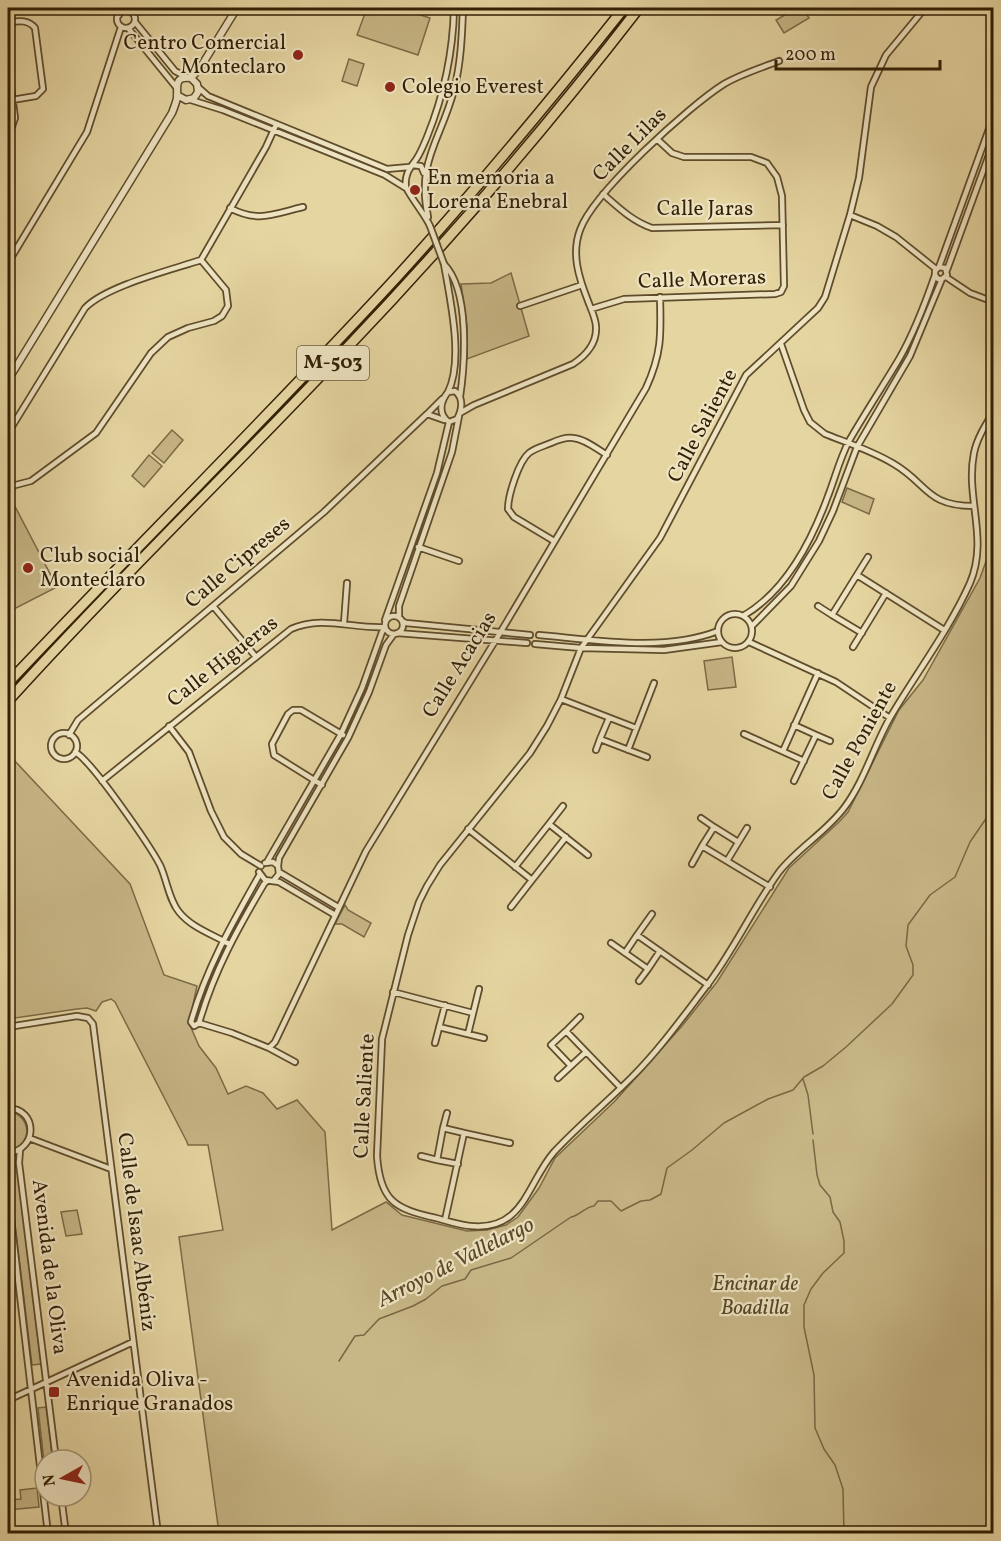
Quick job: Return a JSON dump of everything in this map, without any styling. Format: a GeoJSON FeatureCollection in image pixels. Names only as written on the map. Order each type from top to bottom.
{"type":"FeatureCollection","features":[{"type":"Feature","properties":{"kind":"highway","name":"M-503"},"geometry":{"type":"LineString","coordinates":[[8,682],[397,277],[494,167],[624,8]]}},
{"type":"Feature","properties":{"kind":"highway","name":"M-503"},"geometry":{"type":"LineString","coordinates":[[8,701],[405,285],[549,120],[639,8]]}},
{"type":"Feature","properties":{"kind":"street"},"geometry":{"type":"LineString","coordinates":[[113,8],[119,15]]}},
{"type":"Feature","properties":{"kind":"street"},"geometry":{"type":"LineString","coordinates":[[133,14],[141,8]]}},
{"type":"Feature","properties":{"kind":"street"},"geometry":{"type":"LineString","coordinates":[[176,87],[180,80],[188,78],[200,68],[237,8]]}},
{"type":"Feature","properties":{"kind":"street"},"geometry":{"type":"LineString","coordinates":[[406,188],[406,178],[427,137],[445,86],[451,60],[454,8]]}},
{"type":"Feature","properties":{"kind":"street"},"geometry":{"type":"LineString","coordinates":[[444,264],[457,284],[461,303],[463,349],[459,414],[452,452],[399,606],[402,628],[386,645],[369,692],[348,738],[279,858],[278,869],[271,881],[264,884],[229,944],[209,990],[199,1023],[194,1026],[191,1022],[198,997],[222,940],[260,874],[261,866],[267,862],[341,734],[362,688],[385,628],[385,620],[443,453],[447,421],[441,410],[453,382],[454,325],[444,264],[429,223],[424,194],[424,173],[454,90],[459,63],[463,8]]}},
{"type":"Feature","properties":{"kind":"street","name":"Calle Saliente"},"geometry":{"type":"LineString","coordinates":[[390,1200],[380,1182],[377,1156],[382,1039],[408,935],[419,902],[434,873],[530,753],[547,726],[561,699],[581,648],[660,538],[746,375],[818,308],[825,297],[859,178],[872,87],[886,55],[925,8]]}},
{"type":"Feature","properties":{"kind":"street"},"geometry":{"type":"LineString","coordinates":[[8,380],[171,115],[177,95],[176,87],[128,28],[122,27],[117,19],[124,9],[133,14],[135,22],[175,71],[188,78],[208,96],[385,176],[406,188],[429,223]]}},
{"type":"Feature","properties":{"kind":"street"},"geometry":{"type":"LineString","coordinates":[[8,22],[24,21],[31,23],[35,28],[43,89],[36,96],[12,100]]}},
{"type":"Feature","properties":{"kind":"street"},"geometry":{"type":"LineString","coordinates":[[128,28],[135,22]]}},
{"type":"Feature","properties":{"kind":"street"},"geometry":{"type":"LineString","coordinates":[[8,263],[87,132],[122,27]]}},
{"type":"Feature","properties":{"kind":"street","name":"Calle Lilas"},"geometry":{"type":"LineString","coordinates":[[447,421],[454,421],[459,414],[474,405],[573,364],[585,356],[592,344],[596,327],[576,266],[576,247],[579,230],[589,212],[603,194],[687,112],[725,84],[779,61]]}},
{"type":"Feature","properties":{"kind":"street"},"geometry":{"type":"LineString","coordinates":[[8,64],[15,118],[8,138]]}},
{"type":"Feature","properties":{"kind":"street"},"geometry":{"type":"LineString","coordinates":[[171,115],[197,95],[200,68]]}},
{"type":"Feature","properties":{"kind":"street"},"geometry":{"type":"LineString","coordinates":[[177,95],[387,169],[421,166],[424,173]]}},
{"type":"Feature","properties":{"kind":"street"},"geometry":{"type":"LineString","coordinates":[[539,635],[667,642],[701,638],[718,631],[724,618],[730,615],[743,616],[761,605],[773,592],[803,550],[824,507],[848,443],[900,357],[916,324],[993,115]]}},
{"type":"Feature","properties":{"kind":"street"},"geometry":{"type":"LineString","coordinates":[[8,433],[85,308],[91,302],[114,289],[201,260],[275,128]]}},
{"type":"Feature","properties":{"kind":"street","name":"Calle Moreras"},"geometry":{"type":"LineString","coordinates":[[591,309],[624,299],[775,294],[781,292],[784,286],[782,196],[777,177],[767,163],[751,157],[684,157],[672,153],[658,140]]}},
{"type":"Feature","properties":{"kind":"street"},"geometry":{"type":"LineString","coordinates":[[752,626],[784,594],[810,557],[833,511],[857,447],[910,356],[944,278],[993,141]]}},
{"type":"Feature","properties":{"kind":"street"},"geometry":{"type":"LineString","coordinates":[[413,197],[424,194]]}},
{"type":"Feature","properties":{"kind":"street","name":"Calle Jaras"},"geometry":{"type":"LineString","coordinates":[[603,194],[639,223],[652,228],[783,225]]}},
{"type":"Feature","properties":{"kind":"street"},"geometry":{"type":"LineString","coordinates":[[230,208],[245,216],[255,217],[303,207]]}},
{"type":"Feature","properties":{"kind":"street"},"geometry":{"type":"LineString","coordinates":[[850,215],[877,226],[896,237],[937,268],[943,267],[946,270]]}},
{"type":"Feature","properties":{"kind":"street"},"geometry":{"type":"LineString","coordinates":[[8,487],[31,481],[96,433],[151,353],[168,337],[222,316],[228,306],[226,290],[201,260]]}},
{"type":"Feature","properties":{"kind":"street"},"geometry":{"type":"LineString","coordinates":[[934,275],[938,279],[944,278],[970,293],[993,302]]}},
{"type":"Feature","properties":{"kind":"street"},"geometry":{"type":"LineString","coordinates":[[520,306],[582,285]]}},
{"type":"Feature","properties":{"kind":"street","name":"Calle Acacias"},"geometry":{"type":"LineString","coordinates":[[269,1048],[275,1042],[366,851],[500,633],[646,388],[657,364],[661,326],[660,297]]}},
{"type":"Feature","properties":{"kind":"street"},"geometry":{"type":"LineString","coordinates":[[781,344],[810,422],[825,434],[895,465],[934,497],[961,506],[974,506]]}},
{"type":"Feature","properties":{"kind":"street"},"geometry":{"type":"LineString","coordinates":[[446,395],[455,391],[460,398],[474,405]]}},
{"type":"Feature","properties":{"kind":"street","name":"Calle Cipreses"},"geometry":{"type":"LineString","coordinates":[[69,735],[78,720],[324,512],[446,395]]}},
{"type":"Feature","properties":{"kind":"street","name":"Calle Poniente"},"geometry":{"type":"LineString","coordinates":[[390,1200],[412,1213],[469,1226],[482,1226],[507,1219],[519,1209],[552,1154],[646,1062],[708,985],[780,871],[843,810],[890,718],[944,630],[971,580],[977,561],[978,531],[972,476],[975,450],[993,411]]}},
{"type":"Feature","properties":{"kind":"street"},"geometry":{"type":"LineString","coordinates":[[427,414],[447,421]]}},
{"type":"Feature","properties":{"kind":"street"},"geometry":{"type":"LineString","coordinates":[[554,541],[514,517],[507,509],[508,498],[524,460],[536,449],[562,438],[572,437],[607,454]]}},
{"type":"Feature","properties":{"kind":"street"},"geometry":{"type":"LineString","coordinates":[[412,545],[459,561]]}},
{"type":"Feature","properties":{"kind":"street"},"geometry":{"type":"LineString","coordinates":[[832,615],[868,557]]}},
{"type":"Feature","properties":{"kind":"street"},"geometry":{"type":"LineString","coordinates":[[857,575],[944,630]]}},
{"type":"Feature","properties":{"kind":"street"},"geometry":{"type":"LineString","coordinates":[[344,623],[347,583]]}},
{"type":"Feature","properties":{"kind":"street"},"geometry":{"type":"LineString","coordinates":[[853,647],[886,593]]}},
{"type":"Feature","properties":{"kind":"street"},"geometry":{"type":"LineString","coordinates":[[213,606],[256,657]]}},
{"type":"Feature","properties":{"kind":"street"},"geometry":{"type":"LineString","coordinates":[[818,606],[862,633]]}},
{"type":"Feature","properties":{"kind":"street"},"geometry":{"type":"LineString","coordinates":[[385,620],[391,615],[406,623],[530,635]]}},
{"type":"Feature","properties":{"kind":"street"},"geometry":{"type":"LineString","coordinates":[[718,631],[722,642],[728,647],[736,649],[743,647],[749,642],[753,632],[752,626],[743,616]]}},
{"type":"Feature","properties":{"kind":"street","name":"Calle Higueras"},"geometry":{"type":"LineString","coordinates":[[102,781],[282,635],[301,625],[320,622],[385,628]]}},
{"type":"Feature","properties":{"kind":"street"},"geometry":{"type":"LineString","coordinates":[[385,628],[395,634],[528,643]]}},
{"type":"Feature","properties":{"kind":"street"},"geometry":{"type":"LineString","coordinates":[[535,644],[664,651],[722,642]]}},
{"type":"Feature","properties":{"kind":"street"},"geometry":{"type":"LineString","coordinates":[[749,642],[836,682],[890,718]]}},
{"type":"Feature","properties":{"kind":"street"},"geometry":{"type":"LineString","coordinates":[[783,751],[818,673]]}},
{"type":"Feature","properties":{"kind":"street"},"geometry":{"type":"LineString","coordinates":[[628,750],[654,682]]}},
{"type":"Feature","properties":{"kind":"street"},"geometry":{"type":"LineString","coordinates":[[561,699],[636,728]]}},
{"type":"Feature","properties":{"kind":"street"},"geometry":{"type":"LineString","coordinates":[[322,785],[274,755],[272,744],[288,714],[293,710],[301,710],[348,738]]}},
{"type":"Feature","properties":{"kind":"street"},"geometry":{"type":"LineString","coordinates":[[596,750],[609,718]]}},
{"type":"Feature","properties":{"kind":"street"},"geometry":{"type":"LineString","coordinates":[[794,725],[830,741]]}},
{"type":"Feature","properties":{"kind":"street"},"geometry":{"type":"LineString","coordinates":[[169,726],[189,752],[211,811],[224,837],[241,854],[261,866]]}},
{"type":"Feature","properties":{"kind":"street"},"geometry":{"type":"LineString","coordinates":[[61,734],[69,735],[75,740],[75,752],[69,758],[61,759],[52,750],[54,738],[61,734]]}},
{"type":"Feature","properties":{"kind":"street"},"geometry":{"type":"LineString","coordinates":[[744,734],[804,761]]}},
{"type":"Feature","properties":{"kind":"street"},"geometry":{"type":"LineString","coordinates":[[794,781],[816,735]]}},
{"type":"Feature","properties":{"kind":"street"},"geometry":{"type":"LineString","coordinates":[[600,739],[647,757]]}},
{"type":"Feature","properties":{"kind":"street"},"geometry":{"type":"LineString","coordinates":[[75,752],[82,756],[102,781],[160,865],[177,910],[190,923],[229,944]]}},
{"type":"Feature","properties":{"kind":"street"},"geometry":{"type":"LineString","coordinates":[[515,867],[563,806]]}},
{"type":"Feature","properties":{"kind":"street"},"geometry":{"type":"LineString","coordinates":[[701,818],[738,842]]}},
{"type":"Feature","properties":{"kind":"street"},"geometry":{"type":"LineString","coordinates":[[549,824],[588,855]]}},
{"type":"Feature","properties":{"kind":"street"},"geometry":{"type":"LineString","coordinates":[[692,864],[714,827]]}},
{"type":"Feature","properties":{"kind":"street"},"geometry":{"type":"LineString","coordinates":[[727,861],[747,828]]}},
{"type":"Feature","properties":{"kind":"street"},"geometry":{"type":"LineString","coordinates":[[468,830],[532,880]]}},
{"type":"Feature","properties":{"kind":"street"},"geometry":{"type":"LineString","coordinates":[[511,907],[566,837]]}},
{"type":"Feature","properties":{"kind":"street"},"geometry":{"type":"LineString","coordinates":[[702,846],[770,887]]}},
{"type":"Feature","properties":{"kind":"street"},"geometry":{"type":"LineString","coordinates":[[267,862],[273,862],[278,869],[338,907]]}},
{"type":"Feature","properties":{"kind":"street"},"geometry":{"type":"LineString","coordinates":[[260,874],[262,879],[271,881],[335,915]]}},
{"type":"Feature","properties":{"kind":"street"},"geometry":{"type":"LineString","coordinates":[[625,952],[652,914]]}},
{"type":"Feature","properties":{"kind":"street"},"geometry":{"type":"LineString","coordinates":[[638,935],[708,985]]}},
{"type":"Feature","properties":{"kind":"street"},"geometry":{"type":"LineString","coordinates":[[611,943],[648,969]]}},
{"type":"Feature","properties":{"kind":"street"},"geometry":{"type":"LineString","coordinates":[[639,981],[660,951]]}},
{"type":"Feature","properties":{"kind":"street"},"geometry":{"type":"LineString","coordinates":[[468,1034],[479,989]]}},
{"type":"Feature","properties":{"kind":"street"},"geometry":{"type":"LineString","coordinates":[[393,992],[473,1013]]}},
{"type":"Feature","properties":{"kind":"street"},"geometry":{"type":"LineString","coordinates":[[435,1043],[445,1005]]}},
{"type":"Feature","properties":{"kind":"street","name":"Calle de Isaac Albéniz"},"geometry":{"type":"LineString","coordinates":[[8,1027],[77,1016],[91,1020],[158,1533]]}},
{"type":"Feature","properties":{"kind":"street"},"geometry":{"type":"LineString","coordinates":[[571,1066],[551,1045],[580,1017]]}},
{"type":"Feature","properties":{"kind":"street"},"geometry":{"type":"LineString","coordinates":[[199,1023],[269,1048],[295,1062]]}},
{"type":"Feature","properties":{"kind":"street"},"geometry":{"type":"LineString","coordinates":[[439,1027],[484,1038]]}},
{"type":"Feature","properties":{"kind":"street"},"geometry":{"type":"LineString","coordinates":[[566,1031],[621,1088]]}},
{"type":"Feature","properties":{"kind":"street"},"geometry":{"type":"LineString","coordinates":[[558,1078],[586,1052]]}},
{"type":"Feature","properties":{"kind":"street"},"geometry":{"type":"LineString","coordinates":[[8,1108],[20,1111],[30,1123],[29,1138],[20,1150],[8,1153]]}},
{"type":"Feature","properties":{"kind":"street"},"geometry":{"type":"LineString","coordinates":[[437,1160],[447,1113]]}},
{"type":"Feature","properties":{"kind":"street"},"geometry":{"type":"LineString","coordinates":[[443,1128],[510,1143]]}},
{"type":"Feature","properties":{"kind":"street"},"geometry":{"type":"LineString","coordinates":[[445,1220],[464,1133]]}},
{"type":"Feature","properties":{"kind":"street"},"geometry":{"type":"LineString","coordinates":[[29,1138],[111,1169]]}},
{"type":"Feature","properties":{"kind":"street","name":"Avenida de la Oliva"},"geometry":{"type":"LineString","coordinates":[[20,1150],[19,1163],[55,1448]]}},
{"type":"Feature","properties":{"kind":"street"},"geometry":{"type":"LineString","coordinates":[[421,1156],[458,1164]]}},
{"type":"Feature","properties":{"kind":"street","name":"Avenida de la Oliva"},"geometry":{"type":"LineString","coordinates":[[8,1193],[48,1533]]}},
{"type":"Feature","properties":{"kind":"street"},"geometry":{"type":"LineString","coordinates":[[8,1400],[133,1342]]}},
{"type":"Feature","properties":{"kind":"street"},"geometry":{"type":"LineString","coordinates":[[63,1508],[66,1533]]}},
{"type":"Feature","properties":{"kind":"green space"},"geometry":{"type":"Polygon","coordinates":[[[367,8],[398,8],[430,18],[418,55],[357,35],[367,8]]]}},
{"type":"Feature","properties":{"kind":"green space"},"geometry":{"type":"Polygon","coordinates":[[[797,8],[803,8],[809,18],[784,33],[776,20],[797,8]]]}},
{"type":"Feature","properties":{"kind":"green space"},"geometry":{"type":"Polygon","coordinates":[[[349,59],[364,64],[357,86],[342,81],[349,59]]]}},
{"type":"Feature","properties":{"kind":"green space"},"geometry":{"type":"Polygon","coordinates":[[[511,273],[529,336],[467,359],[467,326],[461,284],[491,283],[511,273]]]}},
{"type":"Feature","properties":{"kind":"green space"},"geometry":{"type":"Polygon","coordinates":[[[172,430],[183,440],[164,463],[152,453],[172,430]]]}},
{"type":"Feature","properties":{"kind":"green space"},"geometry":{"type":"Polygon","coordinates":[[[149,455],[162,466],[144,487],[132,476],[149,455]]]}},
{"type":"Feature","properties":{"kind":"green space"},"geometry":{"type":"Polygon","coordinates":[[[847,488],[874,499],[869,514],[842,502],[847,488]]]}},
{"type":"Feature","properties":{"kind":"green space","name":"Club social Monteclaro"},"geometry":{"type":"Polygon","coordinates":[[[8,493],[57,587],[14,609],[8,608],[8,493]]]}},
{"type":"Feature","properties":{"kind":"green space","name":"Encinar de Boadilla"},"geometry":{"type":"Polygon","coordinates":[[[993,542],[993,1533],[219,1533],[179,1237],[223,1230],[208,1145],[188,1145],[115,1002],[111,999],[102,1002],[96,1011],[87,1008],[8,1019],[8,756],[130,884],[164,975],[197,986],[189,1023],[199,1046],[216,1068],[228,1094],[246,1086],[263,1093],[277,1109],[297,1100],[325,1132],[332,1230],[386,1202],[402,1215],[467,1231],[487,1230],[506,1225],[518,1217],[539,1188],[555,1158],[615,1101],[682,1026],[717,982],[789,868],[848,812],[899,710],[923,680],[980,578],[993,542]]]}},
{"type":"Feature","properties":{"kind":"green space"},"geometry":{"type":"Polygon","coordinates":[[[732,657],[736,687],[708,690],[704,661],[732,657]]]}},
{"type":"Feature","properties":{"kind":"green space"},"geometry":{"type":"Polygon","coordinates":[[[345,905],[348,910],[371,923],[364,937],[342,924],[335,924],[345,905]]]}},
{"type":"Feature","properties":{"kind":"green space"},"geometry":{"type":"Polygon","coordinates":[[[8,1111],[22,1118],[27,1131],[22,1144],[8,1150],[8,1111]]]}},
{"type":"Feature","properties":{"kind":"green space"},"geometry":{"type":"Polygon","coordinates":[[[17,1166],[41,1364],[32,1365],[8,1167],[17,1166]]]}},
{"type":"Feature","properties":{"kind":"green space"},"geometry":{"type":"Polygon","coordinates":[[[77,1210],[82,1234],[66,1236],[61,1212],[77,1210]]]}},
{"type":"Feature","properties":{"kind":"green space"},"geometry":{"type":"Polygon","coordinates":[[[46,1407],[51,1448],[43,1448],[38,1408],[46,1407]]]}},
{"type":"Feature","properties":{"kind":"green space"},"geometry":{"type":"Polygon","coordinates":[[[33,1488],[33,1508],[8,1510],[8,1500],[21,1499],[20,1490],[33,1488]]]}},
{"type":"Feature","properties":{"kind":"waterway","name":"Arroyo de Vallelargo"},"geometry":{"type":"LineString","coordinates":[[339,1361],[355,1336],[364,1335],[379,1319],[413,1306],[442,1286],[465,1279],[471,1270],[511,1258],[571,1217],[594,1206],[598,1201],[611,1201],[621,1211],[661,1194],[667,1168],[724,1123],[768,1099],[793,1090],[804,1077],[823,1066],[846,1047],[892,1004],[913,975],[913,965],[906,946],[908,925],[930,895],[955,877],[970,842],[994,807]]}},
{"type":"Feature","properties":{"kind":"waterway"},"geometry":{"type":"LineString","coordinates":[[803,1079],[808,1095],[813,1134]]}},
{"type":"Feature","properties":{"kind":"waterway"},"geometry":{"type":"LineString","coordinates":[[813,1140],[817,1175],[820,1185],[830,1197],[833,1212],[840,1222],[844,1253],[823,1273],[811,1289],[804,1305],[804,1327],[814,1375],[815,1428],[824,1449],[835,1465],[843,1489],[844,1534]]}},
{"type":"Feature","properties":{"kind":"place","name":"Centro Comercial Monteclaro"},"geometry":{"type":"Point","coordinates":[298,55]}},
{"type":"Feature","properties":{"kind":"place","name":"Colegio Everest"},"geometry":{"type":"Point","coordinates":[390,87]}},
{"type":"Feature","properties":{"kind":"place","name":"En memoria a Lorena Enebral"},"geometry":{"type":"Point","coordinates":[415,190]}},
{"type":"Feature","properties":{"kind":"place","name":"Club social Monteclaro"},"geometry":{"type":"Point","coordinates":[28,568]}},
{"type":"Feature","properties":{"kind":"place","name":"Avenida Oliva - Enrique Granados"},"geometry":{"type":"Point","coordinates":[54,1392]}}]}
